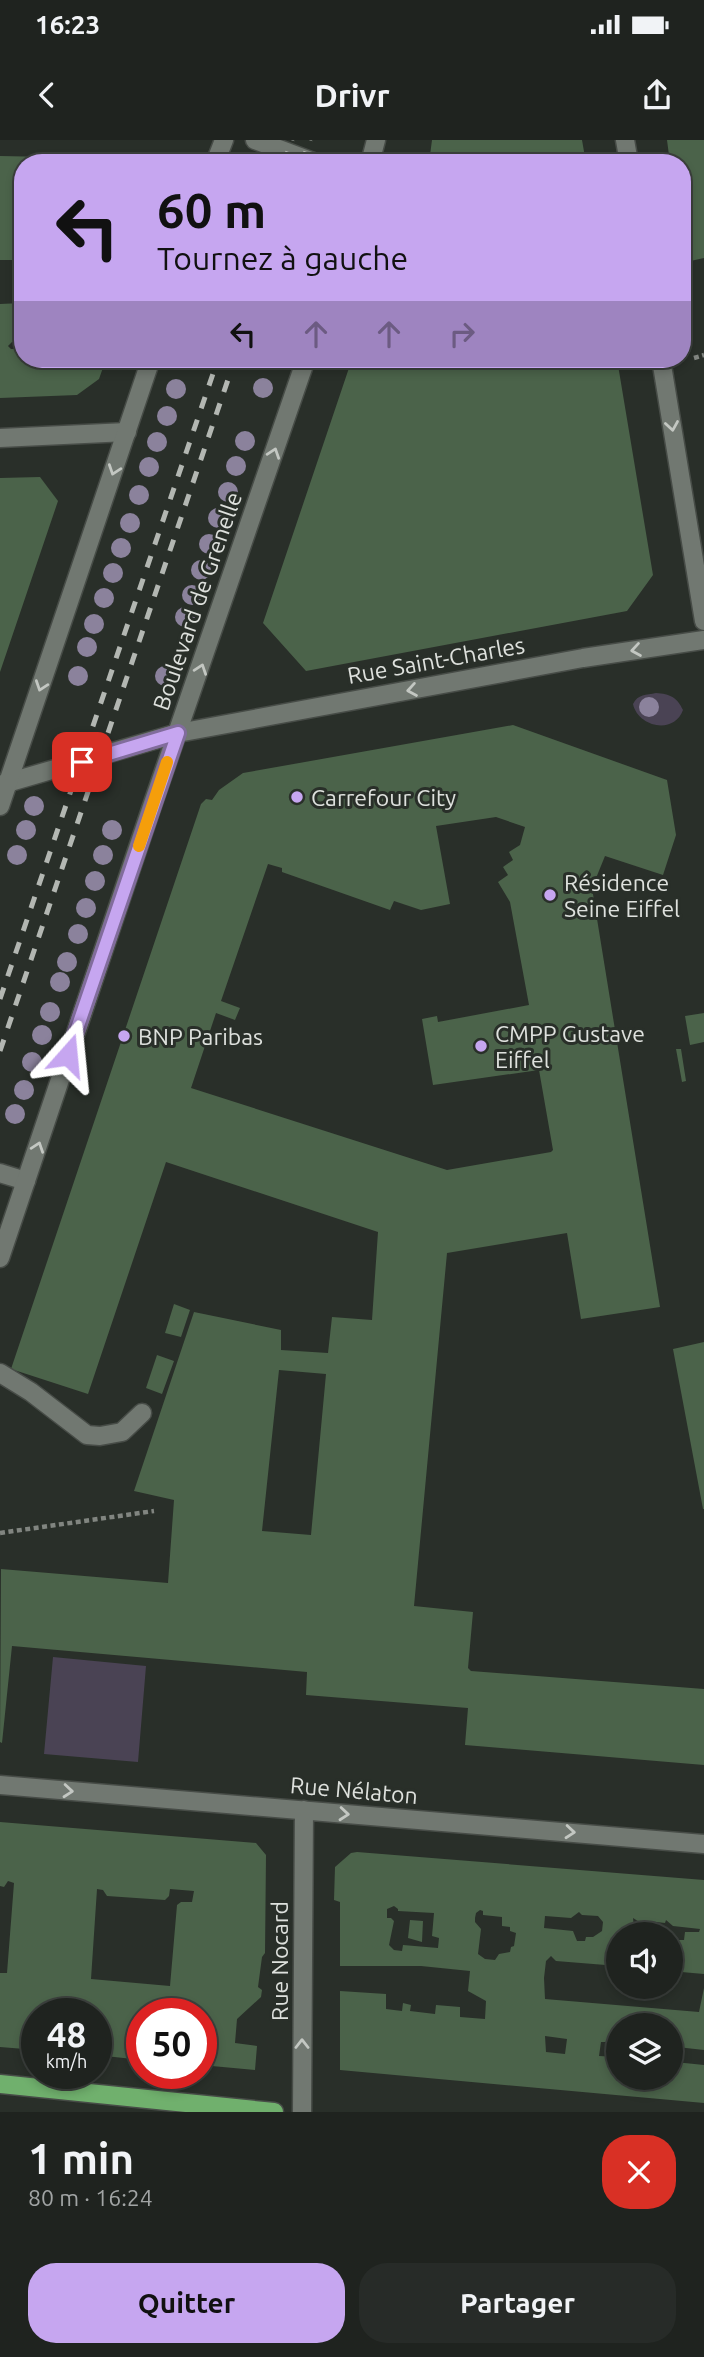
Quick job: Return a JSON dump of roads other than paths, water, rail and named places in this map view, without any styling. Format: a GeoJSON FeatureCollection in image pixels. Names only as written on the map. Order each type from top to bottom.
{"type":"FeatureCollection","features":[{"type":"Feature","properties":{"kind":"main road"},"geometry":{"type":"LineString","coordinates":[[0,2084],[274,2112]]}},
{"type":"Feature","properties":{"kind":"street"},"geometry":{"type":"LineString","coordinates":[[255,140],[292,154]]}},
{"type":"Feature","properties":{"kind":"street"},"geometry":{"type":"LineString","coordinates":[[0,806],[4,785],[148,368]]}},
{"type":"Feature","properties":{"kind":"street","name":"Boulevard de Grenelle"},"geometry":{"type":"LineString","coordinates":[[0,1258],[303,368]]}},
{"type":"Feature","properties":{"kind":"street"},"geometry":{"type":"LineString","coordinates":[[663,368],[704,621]]}},
{"type":"Feature","properties":{"kind":"street"},"geometry":{"type":"LineString","coordinates":[[0,438],[127,432]]}},
{"type":"Feature","properties":{"kind":"street","name":"Rue Saint-Charles"},"geometry":{"type":"LineString","coordinates":[[4,785],[178,733],[583,658],[704,640]]}},
{"type":"Feature","properties":{"kind":"street"},"geometry":{"type":"LineString","coordinates":[[0,1174],[26,1181]]}},
{"type":"Feature","properties":{"kind":"street"},"geometry":{"type":"LineString","coordinates":[[0,1373],[31,1392],[87,1435],[100,1436],[122,1432],[142,1413]]}},
{"type":"Feature","properties":{"kind":"street","name":"Rue Nélaton"},"geometry":{"type":"LineString","coordinates":[[0,1785],[704,1844]]}},
{"type":"Feature","properties":{"kind":"street","name":"Rue Nocard"},"geometry":{"type":"LineString","coordinates":[[302,2112],[304,1810]]}},
{"type":"Feature","properties":{"kind":"railway"},"geometry":{"type":"LineString","coordinates":[[287,154],[292,140]]}},
{"type":"Feature","properties":{"kind":"railway"},"geometry":{"type":"LineString","coordinates":[[305,154],[310,140]]}},
{"type":"Feature","properties":{"kind":"railway"},"geometry":{"type":"LineString","coordinates":[[0,999],[215,368]]}},
{"type":"Feature","properties":{"kind":"railway"},"geometry":{"type":"LineString","coordinates":[[0,1051],[232,368]]}},
{"type":"Feature","properties":{"kind":"place","name":"Carrefour City"},"geometry":{"type":"Point","coordinates":[297,797]}},
{"type":"Feature","properties":{"kind":"place","name":"Résidence Seine Eiffel"},"geometry":{"type":"Point","coordinates":[550,895]}},
{"type":"Feature","properties":{"kind":"place","name":"BNP Paribas"},"geometry":{"type":"Point","coordinates":[124,1036]}},
{"type":"Feature","properties":{"kind":"place","name":"CMPP Gustave Eiffel"},"geometry":{"type":"Point","coordinates":[481,1046]}}]}
